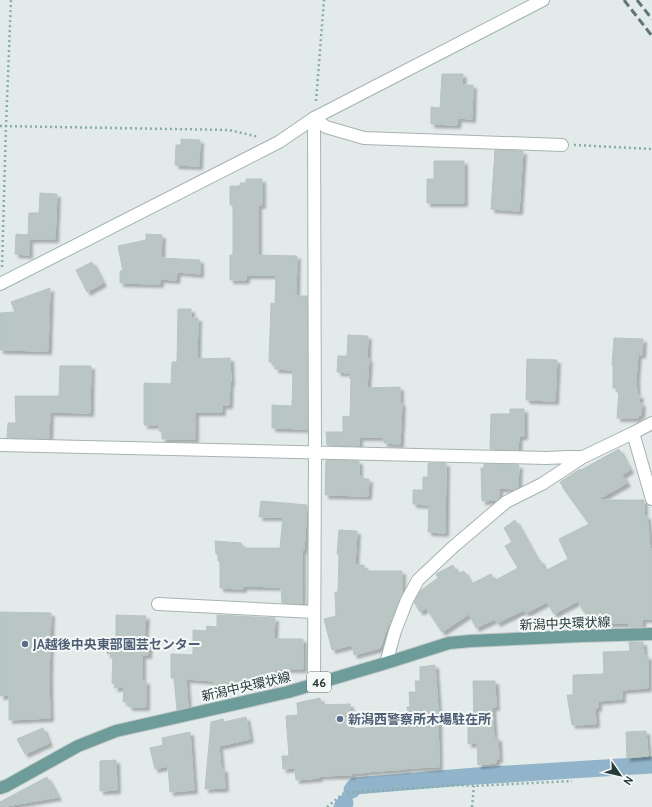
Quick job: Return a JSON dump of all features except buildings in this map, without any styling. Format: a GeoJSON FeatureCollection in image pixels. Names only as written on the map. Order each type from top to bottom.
{"type":"FeatureCollection","features":[{"type":"Feature","properties":{"kind":"main road","name":"新潟中央環状線"},"geometry":{"type":"LineString","coordinates":[[0,788],[78,746],[116,731],[280,694],[449,643],[573,636],[652,634]]}},
{"type":"Feature","properties":{"kind":"street"},"geometry":{"type":"LineString","coordinates":[[1,284],[279,142],[314,118],[543,0]]}},
{"type":"Feature","properties":{"kind":"street"},"geometry":{"type":"LineString","coordinates":[[314,118],[326,127],[364,138],[562,145]]}},
{"type":"Feature","properties":{"kind":"street"},"geometry":{"type":"LineString","coordinates":[[314,118],[314,684]]}},
{"type":"Feature","properties":{"kind":"street"},"geometry":{"type":"LineString","coordinates":[[386,663],[394,631],[407,600],[418,580],[453,546],[506,502],[542,484],[583,457],[652,423]]}},
{"type":"Feature","properties":{"kind":"street"},"geometry":{"type":"LineString","coordinates":[[633,433],[652,499]]}},
{"type":"Feature","properties":{"kind":"street"},"geometry":{"type":"LineString","coordinates":[[0,444],[546,458],[583,457]]}},
{"type":"Feature","properties":{"kind":"street"},"geometry":{"type":"LineString","coordinates":[[158,604],[314,612]]}},
{"type":"Feature","properties":{"kind":"path"},"geometry":{"type":"LineString","coordinates":[[1,284],[11,0]]}},
{"type":"Feature","properties":{"kind":"path"},"geometry":{"type":"LineString","coordinates":[[314,118],[324,0]]}},
{"type":"Feature","properties":{"kind":"path"},"geometry":{"type":"LineString","coordinates":[[0,126],[229,130],[279,142]]}},
{"type":"Feature","properties":{"kind":"path"},"geometry":{"type":"LineString","coordinates":[[562,145],[652,149]]}},
{"type":"Feature","properties":{"kind":"path"},"geometry":{"type":"LineString","coordinates":[[327,807],[344,793],[460,785],[474,786],[572,781]]}},
{"type":"Feature","properties":{"kind":"path"},"geometry":{"type":"LineString","coordinates":[[472,807],[474,786]]}},
{"type":"Feature","properties":{"kind":"waterway"},"geometry":{"type":"LineString","coordinates":[[352,790],[355,786],[476,776],[652,765]]}},
{"type":"Feature","properties":{"kind":"waterway"},"geometry":{"type":"LineString","coordinates":[[342,807],[345,803]]}},
{"type":"Feature","properties":{"kind":"railway"},"geometry":{"type":"LineString","coordinates":[[624,0],[652,36]]}},
{"type":"Feature","properties":{"kind":"railway"},"geometry":{"type":"LineString","coordinates":[[637,0],[652,19]]}},
{"type":"Feature","properties":{"kind":"place","name":"JA越後中央東部園芸センター"},"geometry":{"type":"Point","coordinates":[25,644]}},
{"type":"Feature","properties":{"kind":"place","name":"新潟西警察所木場駐在所"},"geometry":{"type":"Point","coordinates":[340,719]}}]}
